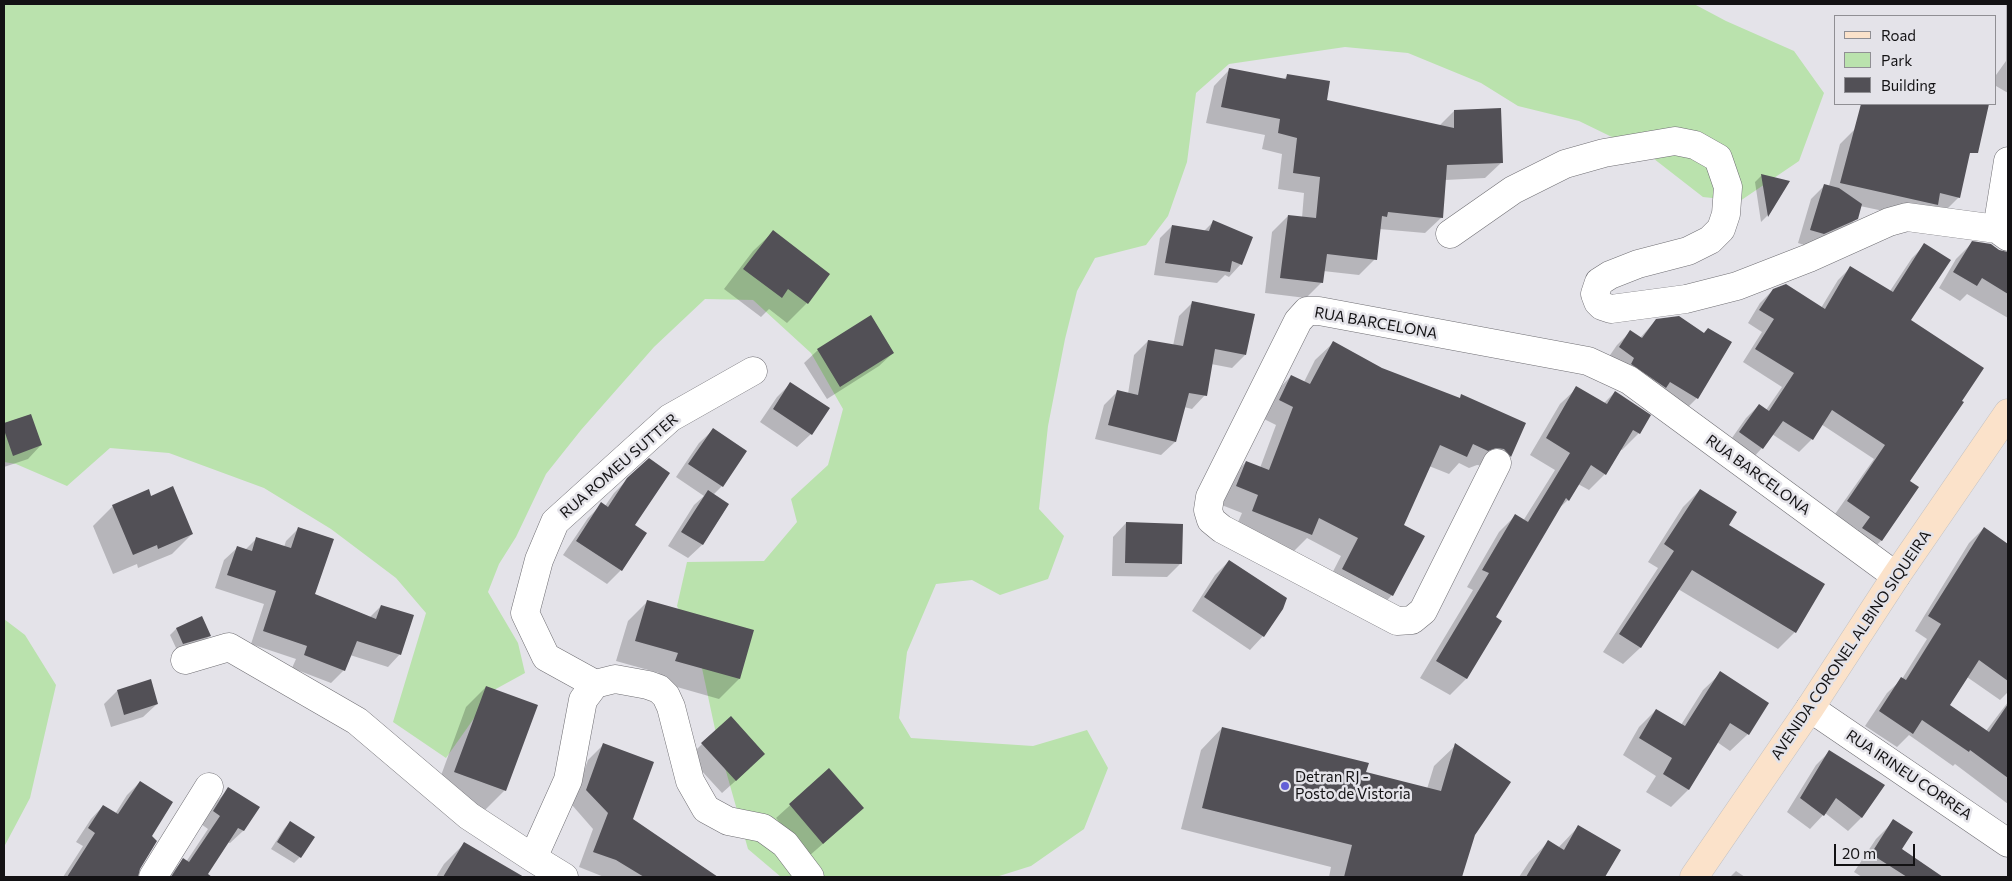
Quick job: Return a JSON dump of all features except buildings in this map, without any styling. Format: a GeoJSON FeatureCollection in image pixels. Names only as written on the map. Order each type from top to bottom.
{"type":"FeatureCollection","features":[{"type":"Feature","properties":{"kind":"main road","name":"AVENIDA CORONEL ALBINO SIQUEIRA"},"geometry":{"type":"LineString","coordinates":[[1694,877],[2008,413]]}},
{"type":"Feature","properties":{"kind":"street"},"geometry":{"type":"LineString","coordinates":[[1450,234],[1514,190],[1566,164],[1604,153],[1675,141],[1695,145],[1718,158],[1728,187],[1726,214],[1721,229],[1710,240],[1688,251],[1638,264],[1610,275],[1599,282],[1595,294],[1598,302],[1611,310],[1686,299],[1737,286],[1809,258],[1889,222],[1907,217],[2003,233],[2008,161]]}},
{"type":"Feature","properties":{"kind":"street","name":"RUA BARCELONA"},"geometry":{"type":"LineString","coordinates":[[1497,463],[1423,611],[1412,620],[1396,621],[1222,529],[1211,520],[1208,510],[1210,497],[1298,321],[1307,312],[1319,311],[1588,361],[1629,380],[1896,576]]}},
{"type":"Feature","properties":{"kind":"street","name":"RUA ROMEU SUTTER"},"geometry":{"type":"LineString","coordinates":[[595,684],[546,657],[525,613],[538,560],[555,522],[670,418],[753,371]]}},
{"type":"Feature","properties":{"kind":"street"},"geometry":{"type":"LineString","coordinates":[[186,660],[229,648],[357,721],[470,816],[564,877]]}},
{"type":"Feature","properties":{"kind":"street"},"geometry":{"type":"LineString","coordinates":[[533,858],[568,780],[583,700],[595,684],[615,679],[648,685],[659,689],[666,696],[671,707],[690,781],[706,809],[728,821],[763,828],[785,844],[810,877]]}},
{"type":"Feature","properties":{"kind":"street","name":"RUA IRINEU CORREA"},"geometry":{"type":"LineString","coordinates":[[1810,708],[2008,843]]}},
{"type":"Feature","properties":{"kind":"street"},"geometry":{"type":"LineString","coordinates":[[152,877],[209,787]]}},
{"type":"Feature","properties":{"kind":"green space"},"geometry":{"type":"Polygon","coordinates":[[[4,4],[1694,4],[1726,21],[1794,51],[1824,93],[1799,161],[1740,201],[1703,197],[1649,155],[1579,121],[1518,106],[1481,83],[1408,53],[1345,47],[1229,64],[1196,93],[1187,162],[1168,216],[1146,245],[1095,258],[1077,291],[1065,339],[1048,426],[1039,509],[1064,536],[1048,579],[1000,595],[972,580],[936,584],[907,652],[899,718],[911,738],[1033,746],[1087,730],[1108,768],[1084,829],[1031,866],[996,877],[781,877],[748,849],[718,743],[697,645],[677,606],[687,562],[764,561],[797,522],[791,499],[828,465],[843,409],[811,353],[753,300],[705,299],[654,347],[581,430],[546,474],[516,537],[499,564],[488,592],[518,643],[525,673],[494,690],[446,758],[393,722],[426,613],[396,578],[331,529],[264,488],[169,453],[110,448],[67,486],[16,464],[4,462],[4,4]]]}},
{"type":"Feature","properties":{"kind":"green space"},"geometry":{"type":"Polygon","coordinates":[[[4,619],[25,635],[56,685],[30,798],[4,847],[4,619]]]}},
{"type":"Feature","properties":{"kind":"place","name":"Detran RJ - Posto de Vistoria"},"geometry":{"type":"Point","coordinates":[1285,786]}}]}
